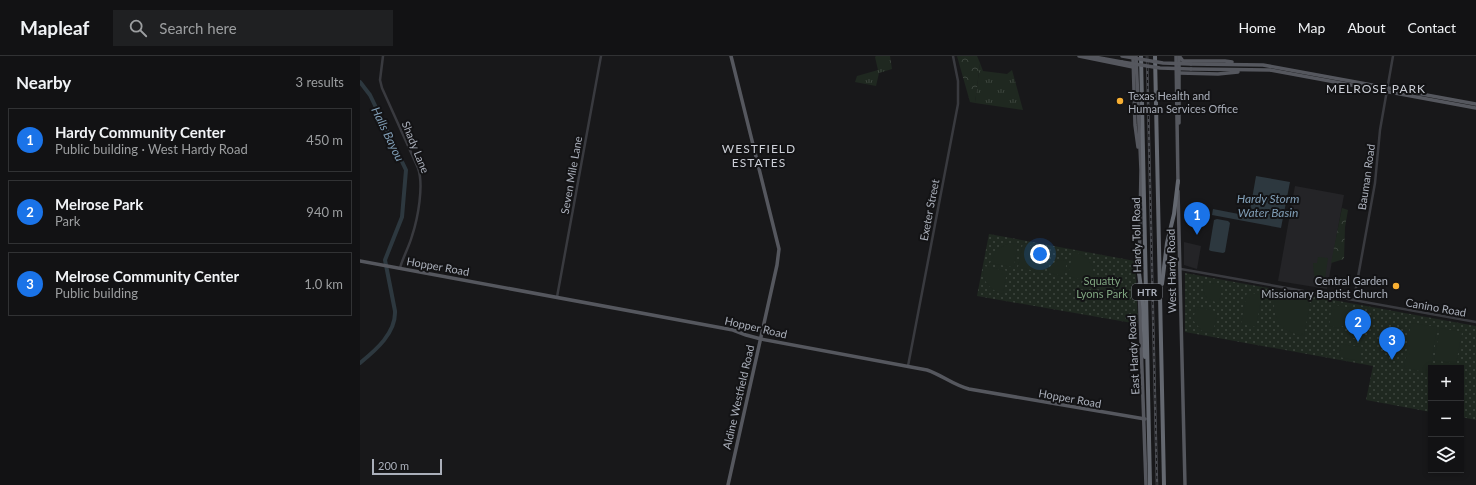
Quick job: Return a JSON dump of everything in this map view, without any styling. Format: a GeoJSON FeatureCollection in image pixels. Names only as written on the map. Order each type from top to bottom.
{"type":"FeatureCollection","features":[{"type":"Feature","properties":{"kind":"highway","name":"Hardy Toll Road"},"geometry":{"type":"LineString","coordinates":[[1141,56],[1150,485]]}},
{"type":"Feature","properties":{"kind":"highway","name":"HTR"},"geometry":{"type":"LineString","coordinates":[[1155,56],[1164,485]]}},
{"type":"Feature","properties":{"kind":"highway"},"geometry":{"type":"LineString","coordinates":[[1161,294],[1166,247],[1174,214],[1178,181]]}},
{"type":"Feature","properties":{"kind":"highway"},"geometry":{"type":"LineString","coordinates":[[1139,273],[1143,304],[1145,356],[1148,380]]}},
{"type":"Feature","properties":{"kind":"main road","name":"Aldine Westfield Road"},"geometry":{"type":"LineString","coordinates":[[728,485],[777,265],[779,249],[731,56]]}},
{"type":"Feature","properties":{"kind":"main road"},"geometry":{"type":"LineString","coordinates":[[1079,56],[1125,66],[1178,71],[1270,70],[1476,104]]}},
{"type":"Feature","properties":{"kind":"main road"},"geometry":{"type":"LineString","coordinates":[[1090,56],[1135,66]]}},
{"type":"Feature","properties":{"kind":"main road"},"geometry":{"type":"LineString","coordinates":[[1121,56],[1176,64],[1263,65],[1476,108]]}},
{"type":"Feature","properties":{"kind":"main road"},"geometry":{"type":"LineString","coordinates":[[1125,66],[1127,65],[1128,56]]}},
{"type":"Feature","properties":{"kind":"main road"},"geometry":{"type":"LineString","coordinates":[[1178,56],[1182,60],[1186,61],[1225,61],[1243,64]]}},
{"type":"Feature","properties":{"kind":"main road"},"geometry":{"type":"LineString","coordinates":[[1177,132],[1180,117],[1178,56]]}},
{"type":"Feature","properties":{"kind":"main road","name":"West Hardy Road"},"geometry":{"type":"LineString","coordinates":[[1178,56],[1176,64],[1178,71],[1177,132],[1185,485]]}},
{"type":"Feature","properties":{"kind":"main road","name":"East Hardy Road"},"geometry":{"type":"LineString","coordinates":[[1135,57],[1141,170],[1139,273],[1146,485]]}},
{"type":"Feature","properties":{"kind":"main road"},"geometry":{"type":"LineString","coordinates":[[1186,61],[1184,62],[1184,70],[1190,71]]}},
{"type":"Feature","properties":{"kind":"main road"},"geometry":{"type":"LineString","coordinates":[[1135,66],[1135,125],[1141,170]]}},
{"type":"Feature","properties":{"kind":"main road","name":"Hopper Road"},"geometry":{"type":"LineString","coordinates":[[360,261],[733,330],[760,339],[927,370],[948,381],[969,389],[1145,419]]}},
{"type":"Feature","properties":{"kind":"street","name":"Shady Lane"},"geometry":{"type":"LineString","coordinates":[[383,56],[380,80],[382,88],[418,168],[421,179],[421,194],[414,230],[400,268]]}},
{"type":"Feature","properties":{"kind":"street","name":"Seven Mile Lane"},"geometry":{"type":"LineString","coordinates":[[556,297],[601,56]]}},
{"type":"Feature","properties":{"kind":"street","name":"Exeter Street"},"geometry":{"type":"LineString","coordinates":[[908,367],[958,104],[958,81],[953,56]]}},
{"type":"Feature","properties":{"kind":"street","name":"Bauman Road"},"geometry":{"type":"LineString","coordinates":[[1354,300],[1375,183],[1380,130],[1393,56]]}},
{"type":"Feature","properties":{"kind":"street","name":"Canino Road"},"geometry":{"type":"LineString","coordinates":[[1181,269],[1476,322]]}},
{"type":"Feature","properties":{"kind":"shaded area"},"geometry":{"type":"Polygon","coordinates":[[[1295,186],[1344,195],[1327,289],[1278,281],[1295,186]]]}},
{"type":"Feature","properties":{"kind":"shaded area"},"geometry":{"type":"Polygon","coordinates":[[[1184,242],[1201,246],[1197,269],[1184,265],[1184,242]]]}},
{"type":"Feature","properties":{"kind":"green space"},"geometry":{"type":"Polygon","coordinates":[[[876,56],[890,56],[892,69],[879,73],[876,86],[855,82],[857,76],[878,70],[876,56]]]}},
{"type":"Feature","properties":{"kind":"green space"},"geometry":{"type":"Polygon","coordinates":[[[957,56],[977,56],[980,63],[975,103],[970,102],[957,56]]]}},
{"type":"Feature","properties":{"kind":"green space"},"geometry":{"type":"Polygon","coordinates":[[[980,63],[983,71],[1007,74],[1012,70],[1023,110],[975,103],[980,63]]]}},
{"type":"Feature","properties":{"kind":"green space"},"geometry":{"type":"Polygon","coordinates":[[[1342,208],[1348,210],[1345,227],[1344,259],[1331,263],[1342,208]]]}},
{"type":"Feature","properties":{"kind":"green space","name":"Squatty Lyons Park"},"geometry":{"type":"Polygon","coordinates":[[[989,234],[1135,261],[1138,324],[977,296],[989,234]]]}},
{"type":"Feature","properties":{"kind":"green space"},"geometry":{"type":"Polygon","coordinates":[[[1010,243],[1018,244],[1014,266],[1012,267],[990,263],[997,249],[1010,243]]]}},
{"type":"Feature","properties":{"kind":"green space"},"geometry":{"type":"Polygon","coordinates":[[[1023,243],[1033,247],[1040,254],[1044,268],[1043,273],[1018,267],[1023,243]]]}},
{"type":"Feature","properties":{"kind":"green space"},"geometry":{"type":"Polygon","coordinates":[[[1073,251],[1079,253],[1090,262],[1094,277],[1093,283],[1068,276],[1073,251]]]}},
{"type":"Feature","properties":{"kind":"green space"},"geometry":{"type":"Polygon","coordinates":[[[1318,257],[1328,258],[1325,278],[1314,276],[1313,263],[1317,263],[1318,257]]]}},
{"type":"Feature","properties":{"kind":"green space"},"geometry":{"type":"Polygon","coordinates":[[[1062,260],[1067,261],[1064,276],[1048,273],[1052,264],[1062,260]]]}},
{"type":"Feature","properties":{"kind":"green space"},"geometry":{"type":"Polygon","coordinates":[[[984,266],[1007,271],[1003,294],[994,290],[987,284],[983,271],[984,266]]]}},
{"type":"Feature","properties":{"kind":"green space"},"geometry":{"type":"Polygon","coordinates":[[[1185,273],[1476,326],[1476,420],[1464,418],[1464,365],[1428,365],[1428,411],[1366,400],[1373,366],[1185,332],[1185,273]]]}},
{"type":"Feature","properties":{"kind":"green space"},"geometry":{"type":"Polygon","coordinates":[[[1204,282],[1219,284],[1222,288],[1219,303],[1206,296],[1203,290],[1204,282]]]}},
{"type":"Feature","properties":{"kind":"green space"},"geometry":{"type":"Polygon","coordinates":[[[1247,292],[1262,295],[1256,327],[1241,324],[1247,292]]]}},
{"type":"Feature","properties":{"kind":"green space"},"geometry":{"type":"Polygon","coordinates":[[[1275,294],[1308,300],[1310,303],[1304,336],[1289,331],[1279,322],[1274,310],[1275,294]]]}},
{"type":"Feature","properties":{"kind":"green space"},"geometry":{"type":"Polygon","coordinates":[[[1336,305],[1355,309],[1352,319],[1340,328],[1329,326],[1332,307],[1336,305]]]}},
{"type":"Feature","properties":{"kind":"green space"},"geometry":{"type":"Polygon","coordinates":[[[1196,307],[1215,311],[1217,314],[1213,333],[1202,331],[1193,320],[1196,307]]]}},
{"type":"Feature","properties":{"kind":"green space"},"geometry":{"type":"Polygon","coordinates":[[[1355,320],[1366,330],[1362,341],[1349,336],[1347,333],[1355,320]]]}},
{"type":"Feature","properties":{"kind":"green space"},"geometry":{"type":"Polygon","coordinates":[[[1411,323],[1437,327],[1431,365],[1428,365],[1428,373],[1404,368],[1411,323]]]}},
{"type":"Feature","properties":{"kind":"green space"},"geometry":{"type":"Polygon","coordinates":[[[1440,328],[1462,332],[1456,364],[1434,360],[1440,328]]]}},
{"type":"Feature","properties":{"kind":"green space"},"geometry":{"type":"Polygon","coordinates":[[[1341,344],[1362,347],[1360,361],[1339,357],[1341,344]]]}},
{"type":"Feature","properties":{"kind":"water","name":"Hardy Storm Water Basin"},"geometry":{"type":"Polygon","coordinates":[[[1256,176],[1290,182],[1281,228],[1212,215],[1213,209],[1249,216],[1256,176]]]}},
{"type":"Feature","properties":{"kind":"water"},"geometry":{"type":"Polygon","coordinates":[[[1217,219],[1228,221],[1230,223],[1225,252],[1223,253],[1209,250],[1214,220],[1217,219]]]}},
{"type":"Feature","properties":{"kind":"waterway","name":"Halls Bayou"},"geometry":{"type":"LineString","coordinates":[[360,82],[370,95],[406,170],[402,217],[385,260],[395,311],[394,319],[389,334],[378,347],[360,363]]}},
{"type":"Feature","properties":{"kind":"railway"},"geometry":{"type":"LineString","coordinates":[[1147,56],[1157,485]]}},
{"type":"Feature","properties":{"kind":"place","name":"Texas Health and Human Services Office"},"geometry":{"type":"Point","coordinates":[1120,101]}},
{"type":"Feature","properties":{"kind":"place","name":"Hardy Community Center"},"geometry":{"type":"Point","coordinates":[1197,235]}},
{"type":"Feature","properties":{"kind":"place","name":"Central Garden Missionary Baptist Church"},"geometry":{"type":"Point","coordinates":[1396,286]}},
{"type":"Feature","properties":{"kind":"place","name":"Melrose Park"},"geometry":{"type":"Point","coordinates":[1358,342]}},
{"type":"Feature","properties":{"kind":"place","name":"Melrose Community Center"},"geometry":{"type":"Point","coordinates":[1392,360]}},
{"type":"Feature","properties":{"kind":"district","name":"MELROSE PARK"},"geometry":{"type":"Point","coordinates":[1376,88]}},
{"type":"Feature","properties":{"kind":"district","name":"WESTFIELD ESTATES"},"geometry":{"type":"Point","coordinates":[759,155]}}]}
